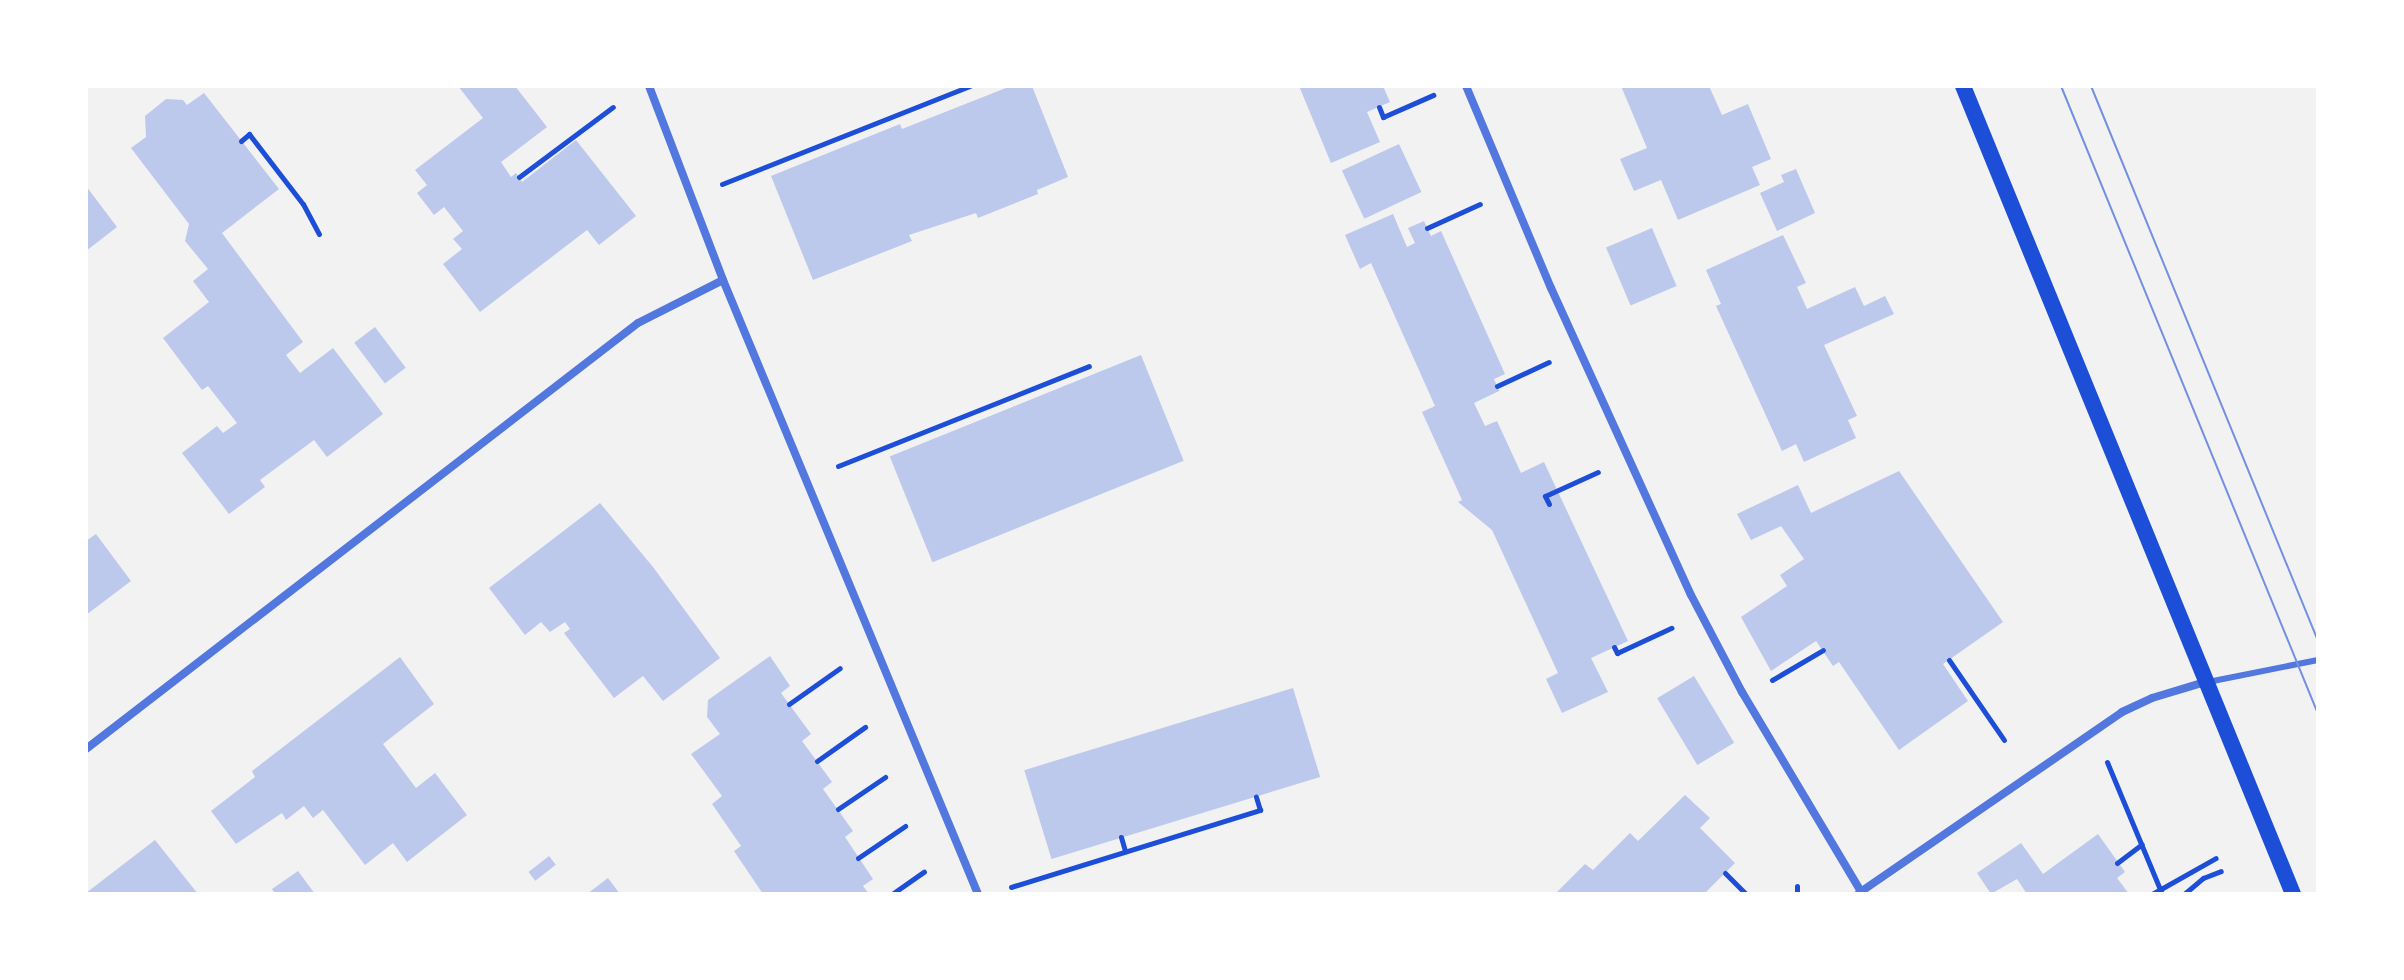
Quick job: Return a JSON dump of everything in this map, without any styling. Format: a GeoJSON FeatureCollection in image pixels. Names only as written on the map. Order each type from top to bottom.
{"type":"FeatureCollection","features":[{"type":"Feature","properties":{"kind":"main road"},"geometry":{"type":"LineString","coordinates":[[1963,86],[2293,894]]}},
{"type":"Feature","properties":{"kind":"street"},"geometry":{"type":"LineString","coordinates":[[649,86],[723,280],[978,894]]}},
{"type":"Feature","properties":{"kind":"street"},"geometry":{"type":"LineString","coordinates":[[1466,86],[1551,288],[1691,595],[1742,692],[1860,893],[2122,712],[2152,698],[2205,682]]}},
{"type":"Feature","properties":{"kind":"street"},"geometry":{"type":"LineString","coordinates":[[86,749],[638,323],[723,280]]}},
{"type":"Feature","properties":{"kind":"lane"},"geometry":{"type":"LineString","coordinates":[[2205,682],[2318,660]]}},
{"type":"Feature","properties":{"kind":"path"},"geometry":{"type":"LineString","coordinates":[[720,184],[970,86]]}},
{"type":"Feature","properties":{"kind":"path"},"geometry":{"type":"LineString","coordinates":[[1379,107],[1383,117],[1433,95]]}},
{"type":"Feature","properties":{"kind":"path"},"geometry":{"type":"LineString","coordinates":[[519,177],[613,107]]}},
{"type":"Feature","properties":{"kind":"path"},"geometry":{"type":"LineString","coordinates":[[241,141],[249,134],[303,204],[319,234]]}},
{"type":"Feature","properties":{"kind":"path"},"geometry":{"type":"LineString","coordinates":[[1427,228],[1479,205]]}},
{"type":"Feature","properties":{"kind":"path"},"geometry":{"type":"LineString","coordinates":[[1497,386],[1547,363]]}},
{"type":"Feature","properties":{"kind":"path"},"geometry":{"type":"LineString","coordinates":[[838,467],[1089,366]]}},
{"type":"Feature","properties":{"kind":"path"},"geometry":{"type":"LineString","coordinates":[[1549,504],[1545,496],[1597,473]]}},
{"type":"Feature","properties":{"kind":"path"},"geometry":{"type":"LineString","coordinates":[[1614,647],[1617,653],[1669,629]]}},
{"type":"Feature","properties":{"kind":"path"},"geometry":{"type":"LineString","coordinates":[[1772,681],[1823,650]]}},
{"type":"Feature","properties":{"kind":"path"},"geometry":{"type":"LineString","coordinates":[[1949,660],[2004,740]]}},
{"type":"Feature","properties":{"kind":"path"},"geometry":{"type":"LineString","coordinates":[[789,704],[840,668]]}},
{"type":"Feature","properties":{"kind":"path"},"geometry":{"type":"LineString","coordinates":[[817,761],[865,727]]}},
{"type":"Feature","properties":{"kind":"path"},"geometry":{"type":"LineString","coordinates":[[2112,771],[2161,892]]}},
{"type":"Feature","properties":{"kind":"path"},"geometry":{"type":"LineString","coordinates":[[838,809],[885,777]]}},
{"type":"Feature","properties":{"kind":"path"},"geometry":{"type":"LineString","coordinates":[[1014,886],[1260,810],[1256,797]]}},
{"type":"Feature","properties":{"kind":"path"},"geometry":{"type":"LineString","coordinates":[[858,858],[905,826]]}},
{"type":"Feature","properties":{"kind":"path"},"geometry":{"type":"LineString","coordinates":[[1121,837],[1125,851]]}},
{"type":"Feature","properties":{"kind":"path"},"geometry":{"type":"LineString","coordinates":[[2117,863],[2142,844]]}},
{"type":"Feature","properties":{"kind":"path"},"geometry":{"type":"LineString","coordinates":[[2152,894],[2161,892],[2216,858]]}},
{"type":"Feature","properties":{"kind":"path"},"geometry":{"type":"LineString","coordinates":[[2184,894],[2203,878],[2221,871]]}},
{"type":"Feature","properties":{"kind":"path"},"geometry":{"type":"LineString","coordinates":[[892,894],[924,872]]}},
{"type":"Feature","properties":{"kind":"path"},"geometry":{"type":"LineString","coordinates":[[1725,873],[1746,894]]}},
{"type":"Feature","properties":{"kind":"path"},"geometry":{"type":"LineString","coordinates":[[1797,886],[1797,894]]}},
{"type":"Feature","properties":{"kind":"building"},"geometry":{"type":"Polygon","coordinates":[[[458,86],[515,86],[547,127],[501,162],[511,177],[516,173],[522,182],[576,140],[636,216],[599,245],[587,230],[480,312],[443,264],[462,249],[453,239],[463,231],[444,207],[434,215],[417,193],[427,185],[415,170],[483,118],[458,86]]]}},
{"type":"Feature","properties":{"kind":"building"},"geometry":{"type":"Polygon","coordinates":[[[1011,86],[1032,86],[1068,177],[1037,190],[1038,194],[978,218],[976,213],[909,235],[912,241],[813,280],[771,176],[900,124],[902,129],[1011,86]]]}},
{"type":"Feature","properties":{"kind":"building"},"geometry":{"type":"Polygon","coordinates":[[[1299,86],[1383,86],[1390,102],[1367,112],[1380,142],[1331,163],[1299,86]]]}},
{"type":"Feature","properties":{"kind":"building"},"geometry":{"type":"Polygon","coordinates":[[[1621,86],[1709,86],[1722,115],[1748,104],[1771,159],[1752,167],[1760,185],[1678,220],[1661,180],[1634,191],[1620,159],[1647,148],[1621,86]]]}},
{"type":"Feature","properties":{"kind":"building"},"geometry":{"type":"Polygon","coordinates":[[[204,93],[279,189],[222,233],[303,342],[286,355],[300,373],[333,348],[383,414],[327,457],[314,440],[260,480],[265,487],[229,514],[182,453],[217,426],[223,433],[237,423],[208,386],[202,390],[163,338],[209,302],[193,281],[208,269],[185,241],[189,224],[131,148],[146,137],[145,116],[166,99],[183,100],[187,105],[204,93]]]}},
{"type":"Feature","properties":{"kind":"building"},"geometry":{"type":"Polygon","coordinates":[[[1399,144],[1421,192],[1364,219],[1342,171],[1399,144]]]}},
{"type":"Feature","properties":{"kind":"building"},"geometry":{"type":"Polygon","coordinates":[[[1796,169],[1815,213],[1777,231],[1760,193],[1784,182],[1781,175],[1796,169]]]}},
{"type":"Feature","properties":{"kind":"building"},"geometry":{"type":"Polygon","coordinates":[[[86,186],[117,227],[86,251],[86,186]]]}},
{"type":"Feature","properties":{"kind":"building"},"geometry":{"type":"Polygon","coordinates":[[[1393,214],[1407,247],[1415,243],[1408,228],[1424,221],[1431,236],[1441,231],[1505,374],[1494,379],[1499,391],[1474,403],[1485,426],[1497,421],[1521,473],[1544,462],[1628,641],[1591,658],[1608,692],[1562,713],[1546,679],[1558,673],[1492,530],[1458,502],[1462,500],[1422,412],[1435,406],[1371,263],[1360,269],[1345,235],[1393,214]]]}},
{"type":"Feature","properties":{"kind":"building"},"geometry":{"type":"Polygon","coordinates":[[[1652,228],[1677,286],[1631,306],[1606,248],[1652,228]]]}},
{"type":"Feature","properties":{"kind":"building"},"geometry":{"type":"Polygon","coordinates":[[[1783,235],[1806,283],[1797,287],[1807,309],[1855,287],[1864,306],[1885,296],[1894,314],[1824,345],[1857,416],[1848,420],[1856,438],[1804,462],[1796,444],[1782,451],[1716,306],[1721,304],[1706,270],[1783,235]]]}},
{"type":"Feature","properties":{"kind":"building"},"geometry":{"type":"Polygon","coordinates":[[[375,327],[406,368],[385,383],[354,343],[375,327]]]}},
{"type":"Feature","properties":{"kind":"building"},"geometry":{"type":"Polygon","coordinates":[[[1141,355],[1184,461],[932,562],[890,457],[1141,355]]]}},
{"type":"Feature","properties":{"kind":"building"},"geometry":{"type":"Polygon","coordinates":[[[1899,471],[2003,622],[1943,664],[1968,701],[1899,750],[1839,662],[1833,666],[1816,641],[1771,671],[1741,617],[1787,586],[1780,575],[1804,559],[1781,526],[1751,540],[1737,514],[1798,485],[1811,513],[1899,471]]]}},
{"type":"Feature","properties":{"kind":"building"},"geometry":{"type":"Polygon","coordinates":[[[600,503],[653,567],[720,658],[663,701],[643,676],[614,698],[564,633],[570,629],[565,622],[550,632],[541,622],[525,635],[489,588],[600,503]]]}},
{"type":"Feature","properties":{"kind":"building"},"geometry":{"type":"Polygon","coordinates":[[[96,534],[131,581],[86,615],[86,541],[96,534]]]}},
{"type":"Feature","properties":{"kind":"building"},"geometry":{"type":"Polygon","coordinates":[[[770,656],[790,686],[781,693],[811,734],[802,741],[832,782],[823,789],[853,831],[845,837],[873,879],[863,886],[869,894],[763,894],[734,851],[741,846],[712,804],[722,796],[691,754],[720,734],[707,717],[708,700],[770,656]]]}},
{"type":"Feature","properties":{"kind":"building"},"geometry":{"type":"Polygon","coordinates":[[[400,657],[434,704],[383,744],[416,788],[435,773],[467,815],[407,862],[393,843],[365,865],[323,810],[313,818],[304,806],[286,820],[282,813],[236,844],[211,811],[255,777],[252,771],[400,657]]]}},
{"type":"Feature","properties":{"kind":"building"},"geometry":{"type":"Polygon","coordinates":[[[1694,676],[1734,743],[1697,765],[1657,698],[1694,676]]]}},
{"type":"Feature","properties":{"kind":"building"},"geometry":{"type":"Polygon","coordinates":[[[1293,688],[1320,777],[1051,859],[1024,770],[1293,688]]]}},
{"type":"Feature","properties":{"kind":"building"},"geometry":{"type":"Polygon","coordinates":[[[1685,795],[1710,818],[1700,828],[1735,863],[1704,894],[1555,894],[1585,864],[1593,870],[1630,833],[1638,841],[1685,795]]]}},
{"type":"Feature","properties":{"kind":"building"},"geometry":{"type":"Polygon","coordinates":[[[2098,834],[2125,872],[2117,878],[2129,894],[2027,894],[2017,879],[1991,894],[1977,873],[2021,843],[2043,874],[2098,834]]]}},
{"type":"Feature","properties":{"kind":"building"},"geometry":{"type":"Polygon","coordinates":[[[155,840],[198,894],[86,894],[86,893],[155,840]]]}},
{"type":"Feature","properties":{"kind":"building"},"geometry":{"type":"Polygon","coordinates":[[[549,856],[556,865],[535,881],[529,872],[549,856]]]}},
{"type":"Feature","properties":{"kind":"building"},"geometry":{"type":"Polygon","coordinates":[[[298,871],[315,894],[275,894],[272,889],[298,871]]]}},
{"type":"Feature","properties":{"kind":"building"},"geometry":{"type":"Polygon","coordinates":[[[608,878],[620,894],[587,894],[608,878]]]}},
{"type":"Feature","properties":{"kind":"tram line"},"geometry":{"type":"LineString","coordinates":[[2061,86],[2318,714]]}},
{"type":"Feature","properties":{"kind":"tram line"},"geometry":{"type":"LineString","coordinates":[[2091,86],[2318,641]]}}]}
